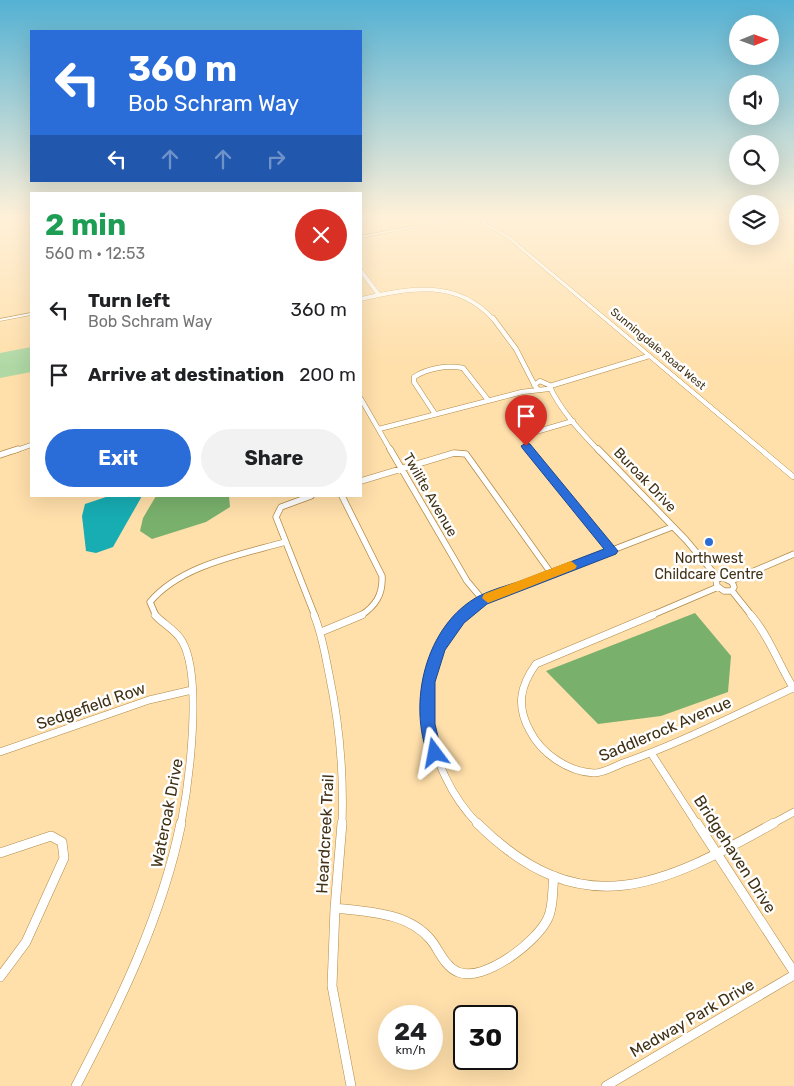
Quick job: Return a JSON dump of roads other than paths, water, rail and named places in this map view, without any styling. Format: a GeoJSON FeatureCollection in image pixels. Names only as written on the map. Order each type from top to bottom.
{"type":"FeatureCollection","features":[{"type":"Feature","properties":{"kind":"main road","name":"Sunningdale Road West"},"geometry":{"type":"LineString","coordinates":[[542,266],[794,477]]}},
{"type":"Feature","properties":{"kind":"main road"},"geometry":{"type":"LineString","coordinates":[[0,320],[30,314]]}},
{"type":"Feature","properties":{"kind":"street"},"geometry":{"type":"LineString","coordinates":[[362,272],[379,295]]}},
{"type":"Feature","properties":{"kind":"street"},"geometry":{"type":"LineString","coordinates":[[362,300],[417,288],[444,292],[470,299],[488,314],[507,337],[529,371],[534,384],[545,389]]}},
{"type":"Feature","properties":{"kind":"street"},"geometry":{"type":"LineString","coordinates":[[379,429],[488,400],[545,389],[562,381],[649,356]]}},
{"type":"Feature","properties":{"kind":"street"},"geometry":{"type":"LineString","coordinates":[[435,414],[414,382],[414,377],[418,374],[451,366],[463,368],[488,400]]}},
{"type":"Feature","properties":{"kind":"street"},"geometry":{"type":"LineString","coordinates":[[529,371],[544,382],[545,389]]}},
{"type":"Feature","properties":{"kind":"street"},"geometry":{"type":"LineString","coordinates":[[522,392],[534,384],[562,381]]}},
{"type":"Feature","properties":{"kind":"street","name":"Buroak Drive"},"geometry":{"type":"LineString","coordinates":[[545,389],[718,578]]}},
{"type":"Feature","properties":{"kind":"street","name":"Twilite Avenue"},"geometry":{"type":"LineString","coordinates":[[362,401],[468,581],[483,600]]}},
{"type":"Feature","properties":{"kind":"street"},"geometry":{"type":"LineString","coordinates":[[573,421],[532,433],[524,440],[526,446],[612,551]]}},
{"type":"Feature","properties":{"kind":"street"},"geometry":{"type":"LineString","coordinates":[[0,455],[30,445]]}},
{"type":"Feature","properties":{"kind":"street"},"geometry":{"type":"LineString","coordinates":[[362,481],[454,453],[466,454],[551,572]]}},
{"type":"Feature","properties":{"kind":"street","name":"Heardcreek Trail"},"geometry":{"type":"LineString","coordinates":[[308,497],[286,504],[277,511],[276,517],[321,632],[338,718],[344,777],[332,986],[351,1086]]}},
{"type":"Feature","properties":{"kind":"street"},"geometry":{"type":"LineString","coordinates":[[321,632],[361,617],[379,596],[384,583],[342,497]]}},
{"type":"Feature","properties":{"kind":"street"},"geometry":{"type":"LineString","coordinates":[[672,527],[612,551],[551,572],[483,600],[459,619],[439,648],[432,664],[427,703],[428,724],[435,753],[444,776],[457,798],[472,817],[509,851],[554,876],[588,884],[628,886],[661,879],[716,853],[794,812]]}},
{"type":"Feature","properties":{"kind":"street","name":"Wateroak Drive"},"geometry":{"type":"LineString","coordinates":[[76,1086],[110,1023],[144,947],[168,875],[192,768],[191,670],[182,642],[172,629],[152,612],[150,606],[152,597],[164,587],[190,573],[285,542]]}},
{"type":"Feature","properties":{"kind":"street"},"geometry":{"type":"LineString","coordinates":[[732,591],[724,591],[718,587],[716,583],[718,578],[731,581],[794,554]]}},
{"type":"Feature","properties":{"kind":"street"},"geometry":{"type":"LineString","coordinates":[[731,581],[734,587],[732,591]]}},
{"type":"Feature","properties":{"kind":"street","name":"Saddlerock Avenue"},"geometry":{"type":"LineString","coordinates":[[718,587],[536,664],[527,675],[521,694],[520,712],[532,737],[547,754],[568,766],[594,774],[651,753],[794,689]]}},
{"type":"Feature","properties":{"kind":"street"},"geometry":{"type":"LineString","coordinates":[[732,591],[759,624],[780,669],[794,689]]}},
{"type":"Feature","properties":{"kind":"street","name":"Sedgefield Row"},"geometry":{"type":"LineString","coordinates":[[0,752],[149,700],[192,690]]}},
{"type":"Feature","properties":{"kind":"street","name":"Bridgehaven Drive"},"geometry":{"type":"LineString","coordinates":[[651,753],[794,974]]}},
{"type":"Feature","properties":{"kind":"street"},"geometry":{"type":"LineString","coordinates":[[0,853],[50,836],[62,842],[64,849],[61,866],[26,942],[0,977]]}},
{"type":"Feature","properties":{"kind":"street"},"geometry":{"type":"LineString","coordinates":[[335,908],[408,921],[428,936],[458,972],[469,974],[484,970],[519,951],[539,934],[549,918],[554,876]]}},
{"type":"Feature","properties":{"kind":"street","name":"Medway Park Drive"},"geometry":{"type":"LineString","coordinates":[[606,1086],[794,974]]}},
{"type":"Feature","properties":{"kind":"water"},"geometry":{"type":"Polygon","coordinates":[[[106,497],[141,497],[113,547],[96,553],[86,551],[82,516],[85,504],[106,497]]]}},
{"type":"Feature","properties":{"kind":"place","name":"Northwest Childcare Centre"},"geometry":{"type":"Point","coordinates":[709,542]}}]}
